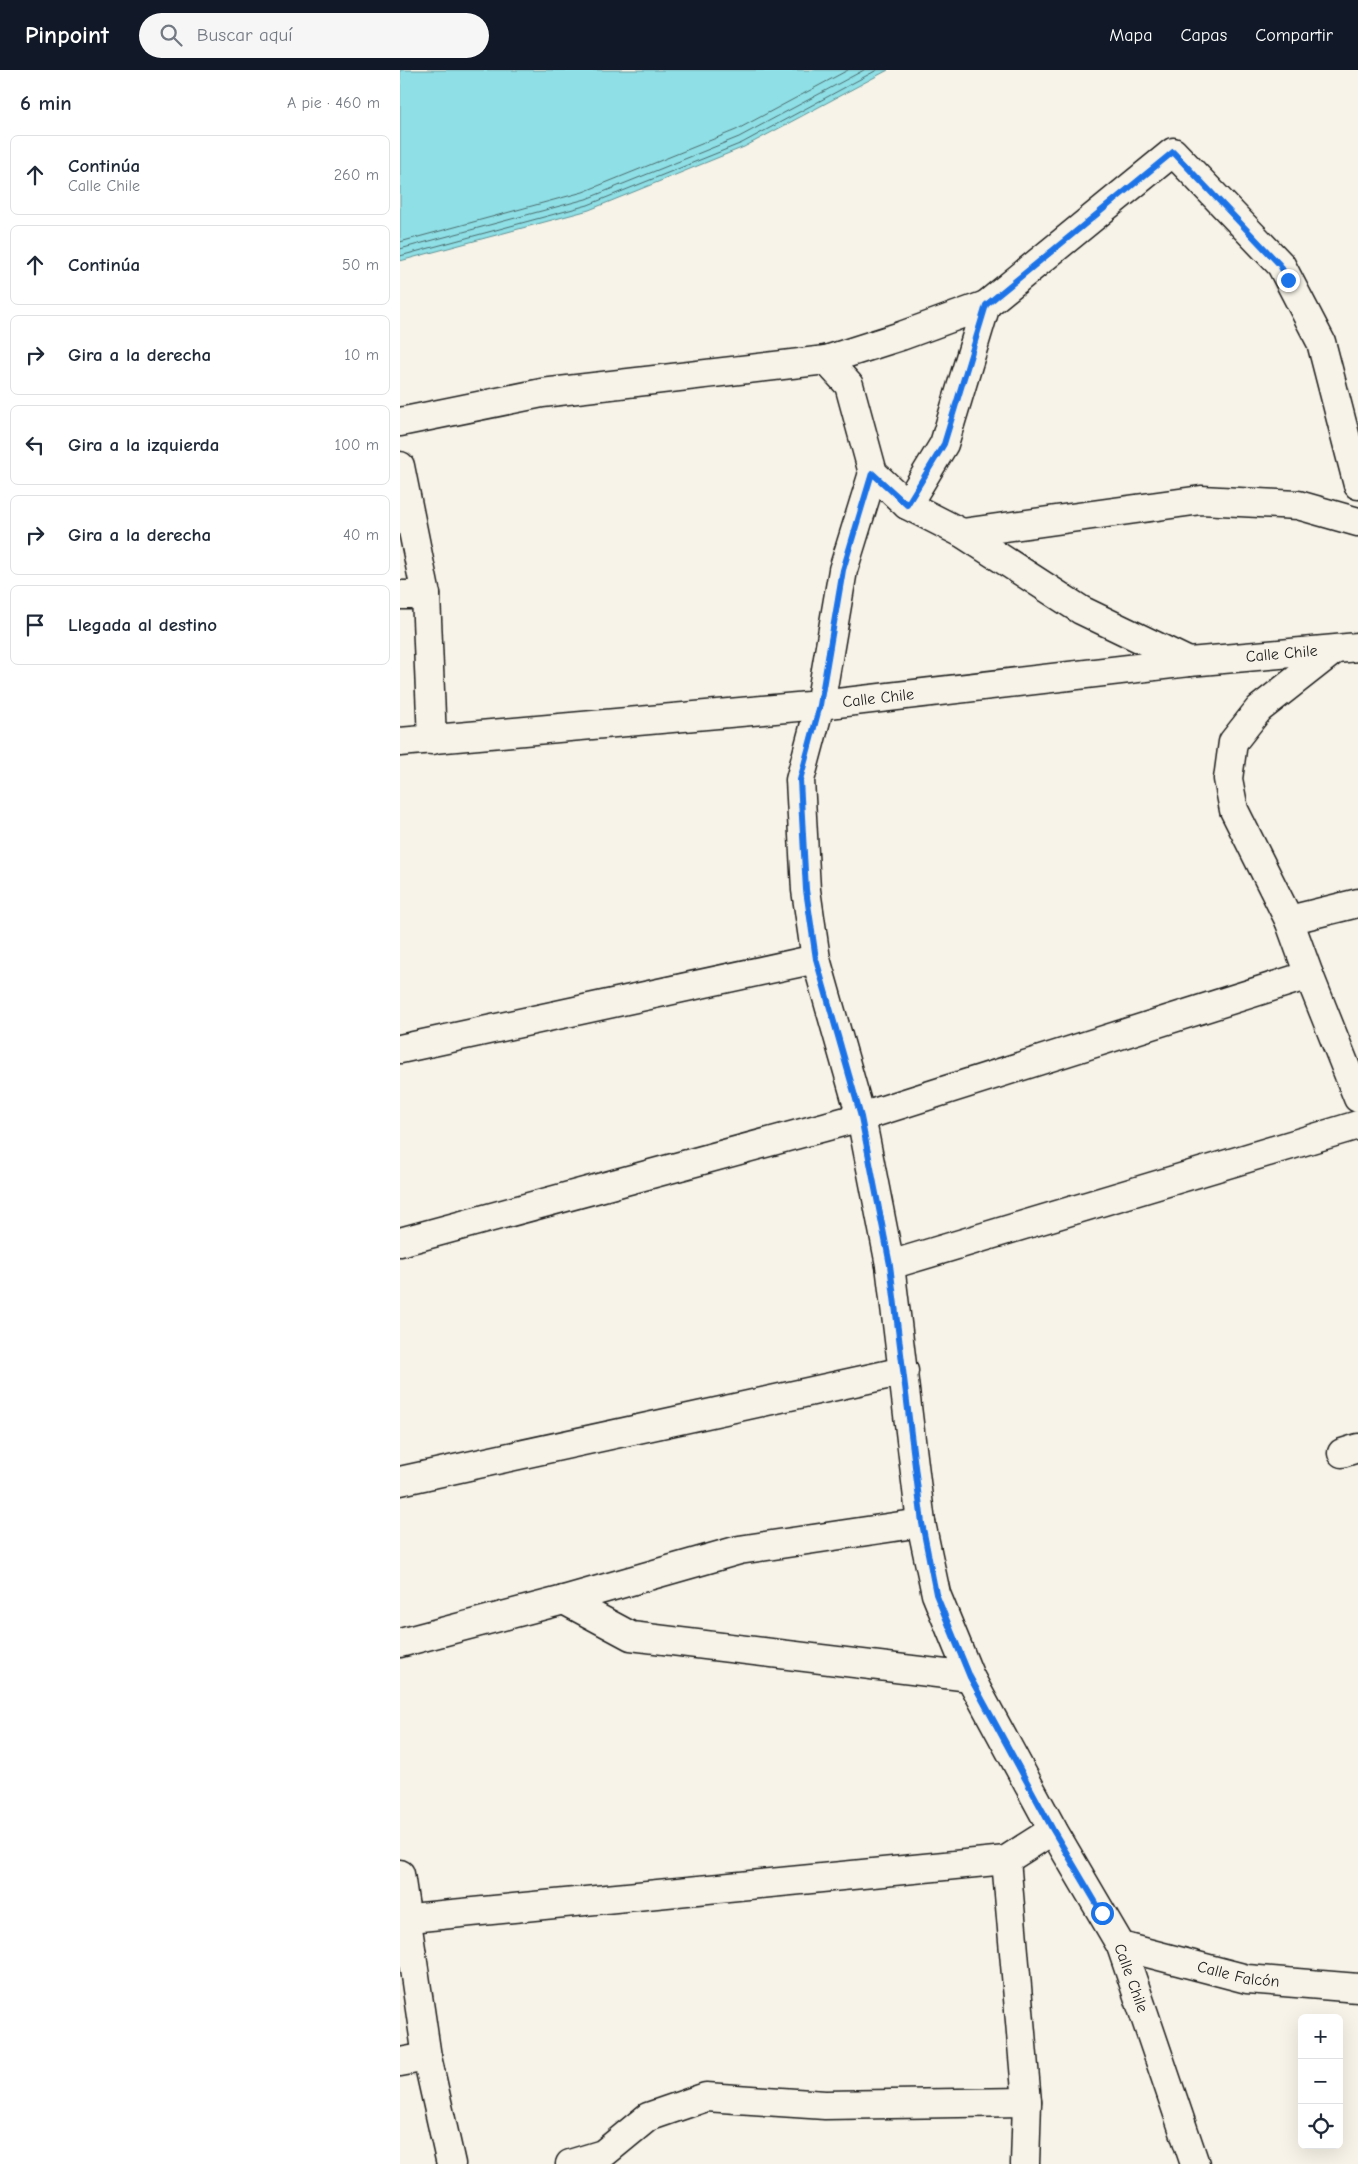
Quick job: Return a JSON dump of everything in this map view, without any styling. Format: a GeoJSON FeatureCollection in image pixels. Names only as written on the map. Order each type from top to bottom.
{"type":"FeatureCollection","features":[{"type":"Feature","properties":{"kind":"street"},"geometry":{"type":"LineString","coordinates":[[400,422],[542,393],[826,360],[901,336],[986,305],[1173,152],[1280,265],[1321,342],[1358,485]]}},
{"type":"Feature","properties":{"kind":"street"},"geometry":{"type":"LineString","coordinates":[[907,505],[944,444],[986,305]]}},
{"type":"Feature","properties":{"kind":"street"},"geometry":{"type":"LineString","coordinates":[[400,742],[820,705],[843,570],[872,473],[848,385],[826,360]]}},
{"type":"Feature","properties":{"kind":"street"},"geometry":{"type":"LineString","coordinates":[[400,466],[413,595],[432,740]]}},
{"type":"Feature","properties":{"kind":"street"},"geometry":{"type":"LineString","coordinates":[[872,473],[907,505],[962,533],[1081,610],[1189,662]]}},
{"type":"Feature","properties":{"kind":"street"},"geometry":{"type":"LineString","coordinates":[[962,533],[1201,500],[1298,505],[1358,522]]}},
{"type":"Feature","properties":{"kind":"street"},"geometry":{"type":"LineString","coordinates":[[1346,648],[1259,709],[1233,742],[1228,779],[1234,810],[1289,920],[1358,1098]]}},
{"type":"Feature","properties":{"kind":"street","name":"Calle Chile"},"geometry":{"type":"LineString","coordinates":[[1195,2164],[1121,1946],[1053,1830],[970,1677],[936,1594],[922,1523],[890,1265],[861,1117],[816,959],[806,890],[800,780],[820,705],[1189,662],[1346,648]]}},
{"type":"Feature","properties":{"kind":"street"},"geometry":{"type":"LineString","coordinates":[[1289,920],[1358,902]]}},
{"type":"Feature","properties":{"kind":"street"},"geometry":{"type":"LineString","coordinates":[[400,1049],[816,959]]}},
{"type":"Feature","properties":{"kind":"street"},"geometry":{"type":"LineString","coordinates":[[400,1242],[861,1117],[1309,975]]}},
{"type":"Feature","properties":{"kind":"street"},"geometry":{"type":"LineString","coordinates":[[890,1265],[1358,1125]]}},
{"type":"Feature","properties":{"kind":"street"},"geometry":{"type":"LineString","coordinates":[[400,1481],[904,1371]]}},
{"type":"Feature","properties":{"kind":"street"},"geometry":{"type":"LineString","coordinates":[[400,1643],[564,1600],[739,1550],[922,1523]]}},
{"type":"Feature","properties":{"kind":"street"},"geometry":{"type":"LineString","coordinates":[[564,1600],[631,1636],[970,1677]]}},
{"type":"Feature","properties":{"kind":"street"},"geometry":{"type":"LineString","coordinates":[[403,1919],[1006,1860],[1053,1830]]}},
{"type":"Feature","properties":{"kind":"street"},"geometry":{"type":"LineString","coordinates":[[1006,1860],[1027,2102],[1025,2164]]}},
{"type":"Feature","properties":{"kind":"street"},"geometry":{"type":"LineString","coordinates":[[400,1874],[403,1919],[428,2057],[451,2164]]}},
{"type":"Feature","properties":{"kind":"street","name":"Calle Falcón"},"geometry":{"type":"LineString","coordinates":[[1121,1946],[1247,1979],[1358,1988]]}},
{"type":"Feature","properties":{"kind":"street"},"geometry":{"type":"LineString","coordinates":[[400,2062],[428,2057]]}},
{"type":"Feature","properties":{"kind":"street"},"geometry":{"type":"LineString","coordinates":[[570,2164],[603,2154],[648,2117],[706,2097],[825,2105],[1027,2102]]}},
{"type":"Feature","properties":{"kind":"water"},"geometry":{"type":"Polygon","coordinates":[[[400,70],[888,70],[744,147],[589,210],[400,261],[400,70]]]}},
{"type":"Feature","properties":{"kind":"route"},"geometry":{"type":"LineString","coordinates":[[1102,1913],[1053,1830],[970,1677],[936,1594],[922,1523],[890,1265],[861,1117],[816,959],[806,890],[800,780],[820,705],[843,570],[872,473],[907,505],[944,444],[986,305],[1173,152],[1280,265],[1288,280]]}}]}
